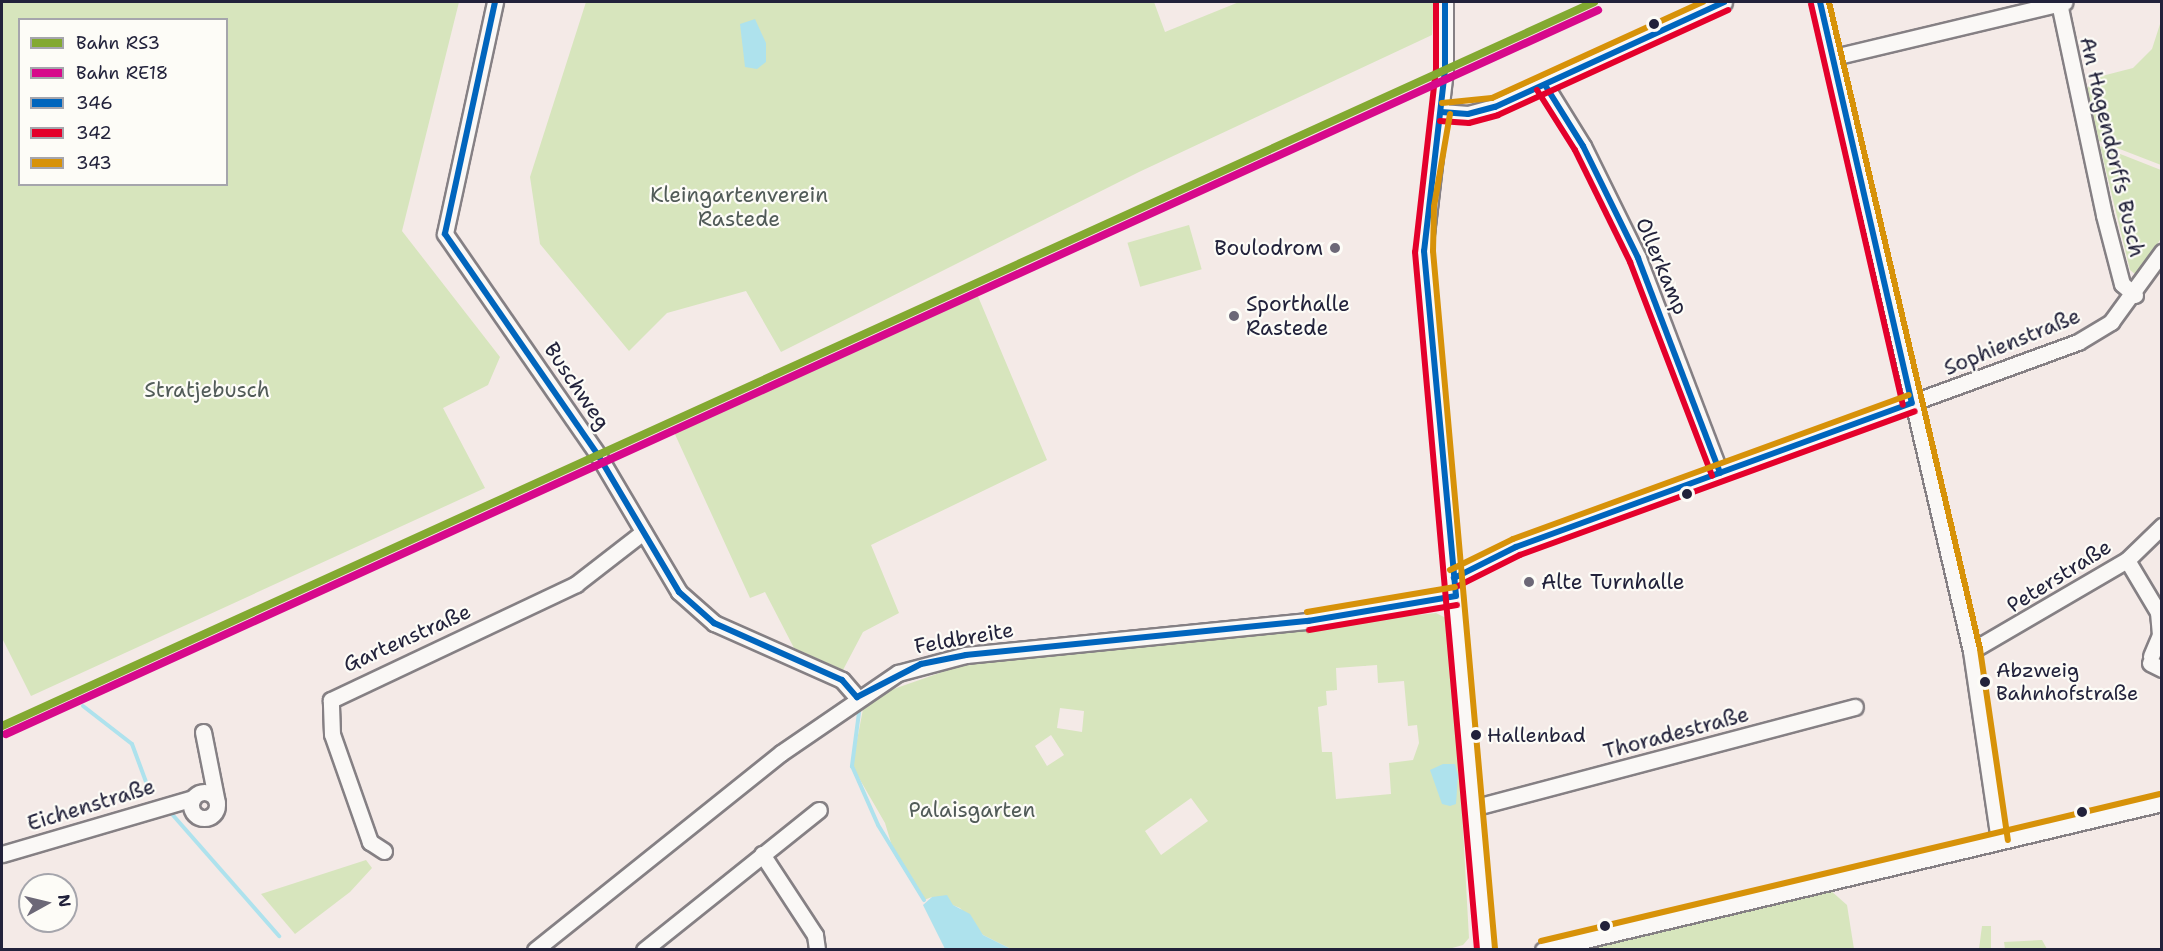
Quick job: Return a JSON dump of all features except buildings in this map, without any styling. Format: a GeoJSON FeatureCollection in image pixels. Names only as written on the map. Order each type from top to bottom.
{"type":"FeatureCollection","features":[{"type":"Feature","properties":{"kind":"street","name":"Buschweg"},"geometry":{"type":"LineString","coordinates":[[495,2],[446,234],[593,447],[679,592],[714,623],[842,680],[857,696]]}},
{"type":"Feature","properties":{"kind":"street"},"geometry":{"type":"LineString","coordinates":[[1445,2],[1441,112],[1425,206],[1424,251],[1486,950]]}},
{"type":"Feature","properties":{"kind":"street"},"geometry":{"type":"LineString","coordinates":[[1441,112],[1479,112],[1545,85],[1724,2]]}},
{"type":"Feature","properties":{"kind":"street"},"geometry":{"type":"LineString","coordinates":[[1820,2],[1971,651],[1999,841]]}},
{"type":"Feature","properties":{"kind":"street"},"geometry":{"type":"LineString","coordinates":[[1834,57],[2062,2]]}},
{"type":"Feature","properties":{"kind":"street","name":"An Hagendorffs Busch"},"geometry":{"type":"LineString","coordinates":[[2062,2],[2104,215],[2122,284],[2135,295]]}},
{"type":"Feature","properties":{"kind":"street","name":"Ollerkamp"},"geometry":{"type":"LineString","coordinates":[[1545,85],[1583,146],[1638,258],[1720,473]]}},
{"type":"Feature","properties":{"kind":"street","name":"Sophienstraße"},"geometry":{"type":"LineString","coordinates":[[1454,578],[1516,547],[2078,342],[2111,322],[2135,295],[2162,252]]}},
{"type":"Feature","properties":{"kind":"street","name":"Peterstraße"},"geometry":{"type":"LineString","coordinates":[[1971,651],[2127,560],[2162,526]]}},
{"type":"Feature","properties":{"kind":"street","name":"Gartenstraße"},"geometry":{"type":"LineString","coordinates":[[384,852],[370,842],[332,734],[331,700],[576,584],[643,532]]}},
{"type":"Feature","properties":{"kind":"street"},"geometry":{"type":"LineString","coordinates":[[2127,560],[2158,612],[2160,635],[2154,663]]}},
{"type":"Feature","properties":{"kind":"street","name":"Feldbreite"},"geometry":{"type":"LineString","coordinates":[[536,950],[857,696],[921,664],[966,655],[1308,621],[1456,596]]}},
{"type":"Feature","properties":{"kind":"street","name":"Thoradestraße"},"geometry":{"type":"LineString","coordinates":[[1472,808],[1855,707]]}},
{"type":"Feature","properties":{"kind":"street"},"geometry":{"type":"LineString","coordinates":[[193,798],[191,808],[200,818],[212,815],[217,803],[203,732]]}},
{"type":"Feature","properties":{"kind":"street","name":"Eichenstraße"},"geometry":{"type":"LineString","coordinates":[[2,854],[208,792],[217,803]]}},
{"type":"Feature","properties":{"kind":"street"},"geometry":{"type":"LineString","coordinates":[[1543,950],[2162,803]]}},
{"type":"Feature","properties":{"kind":"street"},"geometry":{"type":"LineString","coordinates":[[644,950],[819,810]]}},
{"type":"Feature","properties":{"kind":"street"},"geometry":{"type":"LineString","coordinates":[[762,854],[815,935],[817,950]]}},
{"type":"Feature","properties":{"kind":"green space","name":"Stratjebusch"},"geometry":{"type":"Polygon","coordinates":[[[2,2],[459,2],[402,231],[500,357],[488,385],[443,408],[485,488],[31,696],[2,638],[2,2]]]}},
{"type":"Feature","properties":{"kind":"green space","name":"Kleingartenverein Rastede"},"geometry":{"type":"Polygon","coordinates":[[[586,2],[1154,2],[1165,32],[1239,2],[1434,2],[1432,35],[1139,172],[781,352],[746,291],[667,313],[629,351],[540,244],[530,177],[586,2]]]}},
{"type":"Feature","properties":{"kind":"green space"},"geometry":{"type":"Polygon","coordinates":[[[2161,21],[2161,165],[2099,141],[2087,88],[2098,77],[2133,68],[2152,49],[2161,21]]]}},
{"type":"Feature","properties":{"kind":"green space"},"geometry":{"type":"Polygon","coordinates":[[[2100,146],[2161,170],[2161,238],[2139,277],[2130,270],[2100,146]]]}},
{"type":"Feature","properties":{"kind":"green space"},"geometry":{"type":"Polygon","coordinates":[[[1189,225],[1202,269],[1140,287],[1127,243],[1189,225]]]}},
{"type":"Feature","properties":{"kind":"green space"},"geometry":{"type":"Polygon","coordinates":[[[977,294],[1047,460],[871,545],[899,613],[863,632],[843,670],[794,648],[765,592],[750,598],[673,430],[977,294]]]}},
{"type":"Feature","properties":{"kind":"green space","name":"Palaisgarten"},"geometry":{"type":"Polygon","coordinates":[[[1436,613],[1446,618],[1459,755],[1469,938],[1463,945],[1445,950],[1011,949],[983,935],[960,908],[932,897],[924,900],[895,856],[885,823],[852,766],[865,699],[968,663],[1436,613]],[[1377,665],[1336,668],[1337,690],[1326,691],[1327,705],[1318,707],[1322,752],[1332,752],[1336,799],[1391,794],[1389,763],[1413,760],[1419,743],[1417,725],[1408,726],[1404,681],[1378,683],[1377,665]],[[1060,708],[1057,728],[1082,732],[1084,711],[1060,708]],[[1051,735],[1035,746],[1047,766],[1064,755],[1051,735]],[[1191,798],[1145,831],[1161,855],[1208,821],[1191,798]]]}},
{"type":"Feature","properties":{"kind":"green space"},"geometry":{"type":"Polygon","coordinates":[[[366,860],[372,868],[350,892],[295,934],[261,894],[366,860]]]}},
{"type":"Feature","properties":{"kind":"green space"},"geometry":{"type":"Polygon","coordinates":[[[1830,890],[1847,905],[1854,949],[1579,949],[1830,890]]]}},
{"type":"Feature","properties":{"kind":"green space"},"geometry":{"type":"Polygon","coordinates":[[[1982,926],[1991,926],[1991,949],[1979,949],[1982,926]]]}},
{"type":"Feature","properties":{"kind":"green space"},"geometry":{"type":"Polygon","coordinates":[[[2042,940],[2047,949],[2005,949],[2004,942],[2042,940]]]}},
{"type":"Feature","properties":{"kind":"water"},"geometry":{"type":"Polygon","coordinates":[[[755,19],[766,43],[766,62],[757,69],[745,67],[740,24],[755,19]]]}},
{"type":"Feature","properties":{"kind":"water"},"geometry":{"type":"Polygon","coordinates":[[[1443,764],[1455,764],[1458,775],[1456,804],[1450,806],[1442,804],[1430,770],[1443,764]]]}},
{"type":"Feature","properties":{"kind":"water"},"geometry":{"type":"Polygon","coordinates":[[[947,895],[953,905],[970,914],[983,935],[1011,949],[945,949],[923,905],[932,897],[947,895]]]}},
{"type":"Feature","properties":{"kind":"waterway"},"geometry":{"type":"LineString","coordinates":[[860,705],[852,766],[878,825],[924,900]]}},
{"type":"Feature","properties":{"kind":"waterway"},"geometry":{"type":"LineString","coordinates":[[83,706],[132,744],[149,790]]}},
{"type":"Feature","properties":{"kind":"waterway"},"geometry":{"type":"LineString","coordinates":[[171,813],[279,936]]}},
{"type":"Feature","properties":{"kind":"rail line","name":"RS3"},"geometry":{"type":"LineString","coordinates":[[2,726],[1594,2]]}},
{"type":"Feature","properties":{"kind":"rail line","name":"RE18"},"geometry":{"type":"LineString","coordinates":[[6,734],[1598,10]]}},
{"type":"Feature","properties":{"kind":"transit line","name":"346"},"geometry":{"type":"LineString","coordinates":[[495,2],[445,234],[598,455],[679,592],[714,623],[842,680],[857,697]]}},
{"type":"Feature","properties":{"kind":"transit line","name":"342"},"geometry":{"type":"LineString","coordinates":[[1436,2],[1436,69],[1415,252],[1477,950]]}},
{"type":"Feature","properties":{"kind":"transit line","name":"346"},"geometry":{"type":"LineString","coordinates":[[1445,2],[1445,70],[1424,251],[1456,596]]}},
{"type":"Feature","properties":{"kind":"transit line","name":"343"},"geometry":{"type":"LineString","coordinates":[[1442,103],[1492,98],[1703,2]]}},
{"type":"Feature","properties":{"kind":"transit line","name":"346"},"geometry":{"type":"LineString","coordinates":[[1441,112],[1468,114],[1495,107],[1724,2]]}},
{"type":"Feature","properties":{"kind":"transit line","name":"346"},"geometry":{"type":"LineString","coordinates":[[1820,2],[1912,403]]}},
{"type":"Feature","properties":{"kind":"transit line","name":"343"},"geometry":{"type":"LineString","coordinates":[[1829,2],[1980,649],[2008,840]]}},
{"type":"Feature","properties":{"kind":"transit line","name":"342"},"geometry":{"type":"LineString","coordinates":[[1811,4],[1903,405]]}},
{"type":"Feature","properties":{"kind":"transit line","name":"342"},"geometry":{"type":"LineString","coordinates":[[1440,121],[1469,123],[1498,115],[1728,10]]}},
{"type":"Feature","properties":{"kind":"transit line","name":"346"},"geometry":{"type":"LineString","coordinates":[[1545,85],[1583,146],[1638,258],[1720,473]]}},
{"type":"Feature","properties":{"kind":"transit line","name":"342"},"geometry":{"type":"LineString","coordinates":[[1537,90],[1575,150],[1630,262],[1712,476]]}},
{"type":"Feature","properties":{"kind":"transit line","name":"343"},"geometry":{"type":"LineString","coordinates":[[1450,114],[1434,207],[1433,251],[1495,949]]}},
{"type":"Feature","properties":{"kind":"transit line","name":"343"},"geometry":{"type":"LineString","coordinates":[[1450,570],[1513,539],[1909,395]]}},
{"type":"Feature","properties":{"kind":"transit line","name":"346"},"geometry":{"type":"LineString","coordinates":[[1454,578],[1516,547],[1912,403]]}},
{"type":"Feature","properties":{"kind":"transit line","name":"342"},"geometry":{"type":"LineString","coordinates":[[1458,586],[1520,555],[1915,411]]}},
{"type":"Feature","properties":{"kind":"transit line","name":"343"},"geometry":{"type":"LineString","coordinates":[[1307,612],[1455,587]]}},
{"type":"Feature","properties":{"kind":"transit line","name":"346"},"geometry":{"type":"LineString","coordinates":[[857,697],[921,664],[966,655],[1308,621],[1456,596]]}},
{"type":"Feature","properties":{"kind":"transit line","name":"342"},"geometry":{"type":"LineString","coordinates":[[1309,630],[1457,605]]}},
{"type":"Feature","properties":{"kind":"transit line","name":"343"},"geometry":{"type":"LineString","coordinates":[[1541,941],[2160,794]]}},
{"type":"Feature","properties":{"kind":"place","name":"Boulodrom"},"geometry":{"type":"Point","coordinates":[1335,248]}},
{"type":"Feature","properties":{"kind":"place","name":"Sporthalle Rastede"},"geometry":{"type":"Point","coordinates":[1234,316]}},
{"type":"Feature","properties":{"kind":"place","name":"Alte Turnhalle"},"geometry":{"type":"Point","coordinates":[1529,582]}},
{"type":"Feature","properties":{"kind":"place","name":"Abzweig Bahnhofstraße"},"geometry":{"type":"Point","coordinates":[1985,682]}},
{"type":"Feature","properties":{"kind":"place","name":"Hallenbad"},"geometry":{"type":"Point","coordinates":[1476,735]}}]}
